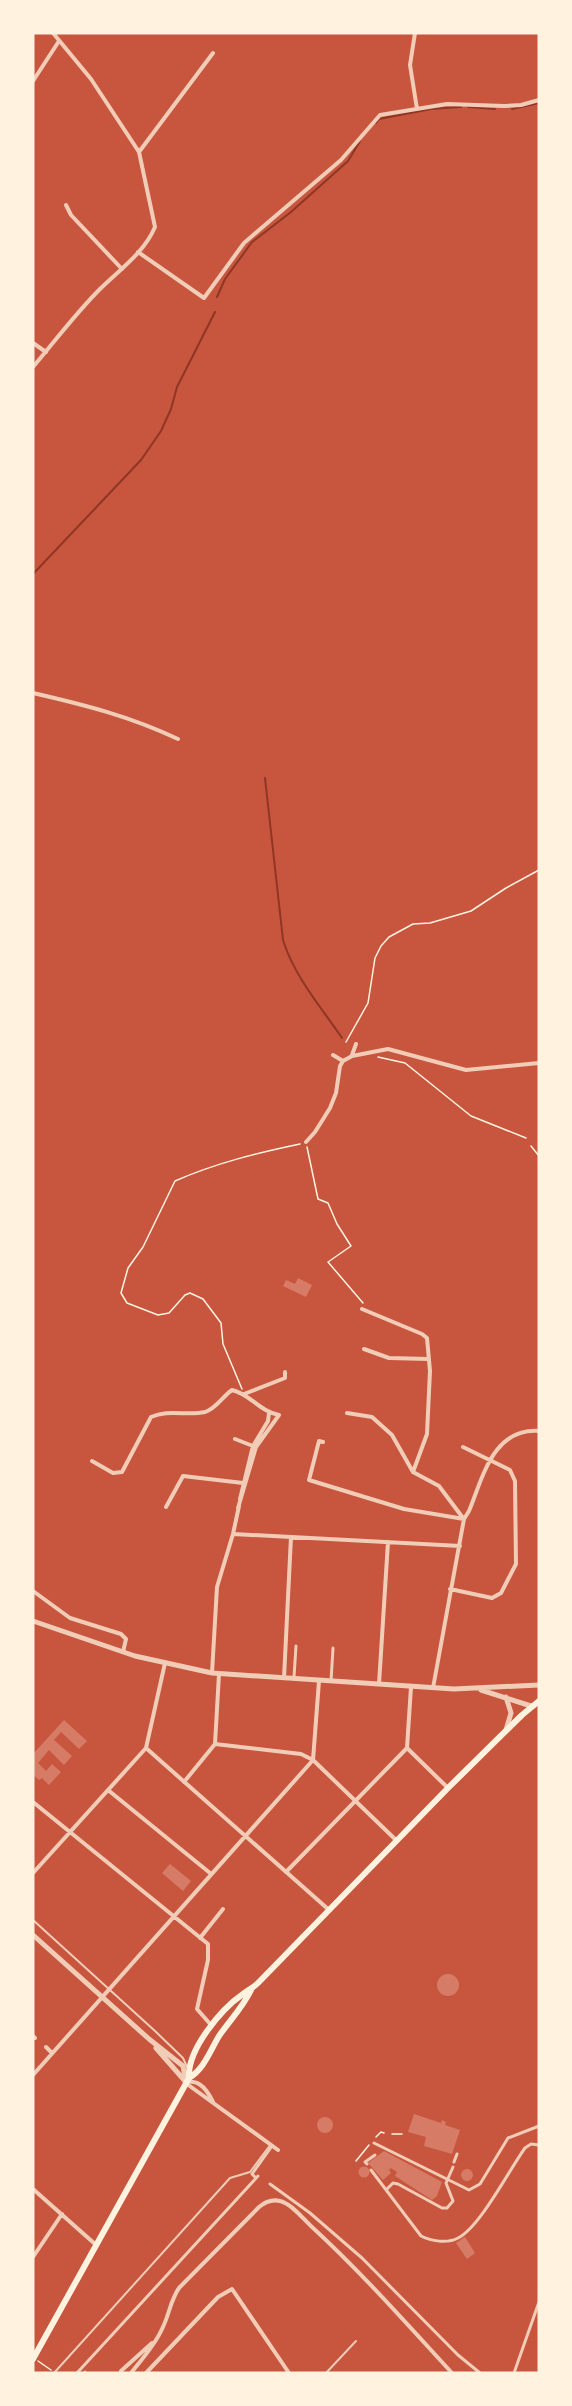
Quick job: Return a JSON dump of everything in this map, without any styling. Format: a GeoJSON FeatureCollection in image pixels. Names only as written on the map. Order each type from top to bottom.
{"type":"FeatureCollection","features":[{"type":"Feature","properties":{"kind":"main road"},"geometry":{"type":"LineString","coordinates":[[187,2080],[196,2074],[220,2036],[243,2007],[252,1989],[448,1788],[531,1706],[539,1701]]}},
{"type":"Feature","properties":{"kind":"main road"},"geometry":{"type":"LineString","coordinates":[[35,2360],[187,2080],[190,2060],[211,2026],[243,1993],[252,1989]]}},
{"type":"Feature","properties":{"kind":"street"},"geometry":{"type":"LineString","coordinates":[[33,367],[99,290],[138,252],[151,237],[155,227],[139,152],[91,79],[53,33]]}},
{"type":"Feature","properties":{"kind":"street"},"geometry":{"type":"LineString","coordinates":[[415,33],[410,65],[417,109]]}},
{"type":"Feature","properties":{"kind":"street"},"geometry":{"type":"LineString","coordinates":[[33,81],[59,41]]}},
{"type":"Feature","properties":{"kind":"street"},"geometry":{"type":"LineString","coordinates":[[139,152],[213,53]]}},
{"type":"Feature","properties":{"kind":"street"},"geometry":{"type":"LineString","coordinates":[[138,252],[204,298],[244,243],[341,159],[380,115],[447,104],[515,106],[539,100]]}},
{"type":"Feature","properties":{"kind":"street"},"geometry":{"type":"LineString","coordinates":[[66,205],[71,215],[122,269]]}},
{"type":"Feature","properties":{"kind":"street"},"geometry":{"type":"LineString","coordinates":[[33,343],[46,352]]}},
{"type":"Feature","properties":{"kind":"street"},"geometry":{"type":"LineString","coordinates":[[33,693],[96,707],[153,727],[178,739]]}},
{"type":"Feature","properties":{"kind":"street"},"geometry":{"type":"LineString","coordinates":[[352,1056],[356,1044]]}},
{"type":"Feature","properties":{"kind":"street"},"geometry":{"type":"LineString","coordinates":[[306,1142],[330,1108],[336,1093],[340,1066],[352,1056],[388,1049],[399,1050],[466,1070],[539,1063]]}},
{"type":"Feature","properties":{"kind":"street"},"geometry":{"type":"LineString","coordinates":[[333,1055],[344,1061]]}},
{"type":"Feature","properties":{"kind":"street"},"geometry":{"type":"LineString","coordinates":[[362,1309],[369,1310],[427,1338],[430,1371],[427,1434],[414,1472]]}},
{"type":"Feature","properties":{"kind":"street"},"geometry":{"type":"LineString","coordinates":[[364,1349],[389,1358],[428,1359]]}},
{"type":"Feature","properties":{"kind":"street"},"geometry":{"type":"LineString","coordinates":[[243,1394],[285,1378],[285,1372]]}},
{"type":"Feature","properties":{"kind":"street"},"geometry":{"type":"LineString","coordinates":[[92,1461],[113,1473],[122,1472],[151,1417],[159,1413],[206,1412],[232,1390],[243,1394],[269,1413],[279,1415],[256,1447],[238,1508]]}},
{"type":"Feature","properties":{"kind":"street"},"geometry":{"type":"LineString","coordinates":[[212,1673],[217,1587],[233,1534],[253,1446],[268,1421],[269,1413]]}},
{"type":"Feature","properties":{"kind":"street"},"geometry":{"type":"LineString","coordinates":[[347,1413],[372,1417],[392,1435],[414,1472],[440,1486],[464,1519]]}},
{"type":"Feature","properties":{"kind":"street"},"geometry":{"type":"LineString","coordinates":[[433,1688],[464,1519],[491,1459],[501,1443],[513,1434],[528,1430],[539,1431]]}},
{"type":"Feature","properties":{"kind":"street"},"geometry":{"type":"LineString","coordinates":[[235,1439],[253,1446]]}},
{"type":"Feature","properties":{"kind":"street"},"geometry":{"type":"LineString","coordinates":[[323,1442],[319,1441],[309,1480],[404,1509],[464,1519]]}},
{"type":"Feature","properties":{"kind":"street"},"geometry":{"type":"LineString","coordinates":[[450,1588],[492,1598],[501,1593],[516,1564],[515,1481],[510,1470],[463,1447]]}},
{"type":"Feature","properties":{"kind":"street"},"geometry":{"type":"LineString","coordinates":[[166,1507],[183,1476],[243,1483]]}},
{"type":"Feature","properties":{"kind":"street"},"geometry":{"type":"LineString","coordinates":[[233,1534],[460,1546]]}},
{"type":"Feature","properties":{"kind":"street"},"geometry":{"type":"LineString","coordinates":[[284,1679],[291,1537]]}},
{"type":"Feature","properties":{"kind":"street"},"geometry":{"type":"LineString","coordinates":[[379,1684],[388,1542]]}},
{"type":"Feature","properties":{"kind":"street"},"geometry":{"type":"LineString","coordinates":[[33,1591],[70,1617],[121,1634],[126,1639],[123,1652]]}},
{"type":"Feature","properties":{"kind":"street"},"geometry":{"type":"LineString","coordinates":[[33,1621],[123,1652],[219,1674],[433,1688],[476,1689],[539,1685]]}},
{"type":"Feature","properties":{"kind":"street"},"geometry":{"type":"LineString","coordinates":[[294,1679],[296,1646]]}},
{"type":"Feature","properties":{"kind":"street"},"geometry":{"type":"LineString","coordinates":[[331,1681],[333,1648]]}},
{"type":"Feature","properties":{"kind":"street"},"geometry":{"type":"LineString","coordinates":[[33,1873],[146,1748],[165,1663]]}},
{"type":"Feature","properties":{"kind":"street"},"geometry":{"type":"LineString","coordinates":[[183,1782],[215,1744],[219,1674]]}},
{"type":"Feature","properties":{"kind":"street"},"geometry":{"type":"LineString","coordinates":[[33,2075],[210,1873],[313,1760],[319,1681]]}},
{"type":"Feature","properties":{"kind":"street"},"geometry":{"type":"LineString","coordinates":[[286,1872],[407,1748],[411,1687]]}},
{"type":"Feature","properties":{"kind":"street"},"geometry":{"type":"LineString","coordinates":[[476,1689],[531,1706]]}},
{"type":"Feature","properties":{"kind":"street"},"geometry":{"type":"LineString","coordinates":[[506,1697],[511,1713],[506,1731]]}},
{"type":"Feature","properties":{"kind":"street"},"geometry":{"type":"LineString","coordinates":[[215,1744],[301,1754],[313,1760],[398,1841]]}},
{"type":"Feature","properties":{"kind":"street"},"geometry":{"type":"LineString","coordinates":[[146,1748],[328,1909]]}},
{"type":"Feature","properties":{"kind":"street"},"geometry":{"type":"LineString","coordinates":[[407,1748],[448,1788]]}},
{"type":"Feature","properties":{"kind":"street"},"geometry":{"type":"LineString","coordinates":[[108,1790],[210,1873]]}},
{"type":"Feature","properties":{"kind":"street"},"geometry":{"type":"LineString","coordinates":[[33,1802],[208,1944],[208,1960],[197,2009],[211,2026]]}},
{"type":"Feature","properties":{"kind":"street"},"geometry":{"type":"LineString","coordinates":[[200,1938],[223,1909]]}},
{"type":"Feature","properties":{"kind":"street"},"geometry":{"type":"LineString","coordinates":[[33,1935],[102,1998],[183,2066],[187,2080]]}},
{"type":"Feature","properties":{"kind":"street"},"geometry":{"type":"LineString","coordinates":[[149,2039],[187,2080],[194,2091],[213,2102],[278,2150]]}},
{"type":"Feature","properties":{"kind":"street"},"geometry":{"type":"LineString","coordinates":[[46,2047],[52,2053]]}},
{"type":"Feature","properties":{"kind":"street"},"geometry":{"type":"LineString","coordinates":[[196,2074],[200,2084]]}},
{"type":"Feature","properties":{"kind":"street"},"geometry":{"type":"LineString","coordinates":[[187,2080],[200,2084],[208,2092],[213,2102]]}},
{"type":"Feature","properties":{"kind":"street"},"geometry":{"type":"LineString","coordinates":[[374,2143],[469,2190],[480,2184],[508,2138],[539,2126]]}},
{"type":"Feature","properties":{"kind":"street"},"geometry":{"type":"LineString","coordinates":[[371,2170],[422,2236],[430,2240],[457,2236],[471,2228],[485,2211],[492,2193],[525,2148],[531,2144],[539,2145]]}},
{"type":"Feature","properties":{"kind":"street"},"geometry":{"type":"LineString","coordinates":[[77,2373],[257,2177],[252,2174],[272,2145]]}},
{"type":"Feature","properties":{"kind":"street"},"geometry":{"type":"LineString","coordinates":[[386,2190],[393,2183],[398,2184],[442,2208],[447,2208],[453,2201],[446,2183],[457,2154]]}},
{"type":"Feature","properties":{"kind":"street"},"geometry":{"type":"LineString","coordinates":[[365,2163],[375,2155]]}},
{"type":"Feature","properties":{"kind":"street"},"geometry":{"type":"LineString","coordinates":[[270,2184],[303,2208],[362,2258],[458,2355],[480,2373]]}},
{"type":"Feature","properties":{"kind":"street"},"geometry":{"type":"LineString","coordinates":[[33,2189],[96,2244]]}},
{"type":"Feature","properties":{"kind":"street"},"geometry":{"type":"LineString","coordinates":[[131,2373],[162,2330],[173,2297],[179,2288],[259,2207],[264,2203],[278,2200],[289,2205],[343,2256],[452,2373]]}},
{"type":"Feature","properties":{"kind":"street"},"geometry":{"type":"LineString","coordinates":[[33,2257],[62,2214]]}},
{"type":"Feature","properties":{"kind":"street"},"geometry":{"type":"LineString","coordinates":[[146,2373],[218,2297],[232,2289],[289,2373]]}},
{"type":"Feature","properties":{"kind":"street"},"geometry":{"type":"LineString","coordinates":[[514,2373],[539,2302]]}},
{"type":"Feature","properties":{"kind":"street"},"geometry":{"type":"LineString","coordinates":[[120,2372],[155,2340]]}},
{"type":"Feature","properties":{"kind":"lane"},"geometry":{"type":"LineString","coordinates":[[33,1920],[183,2058],[188,2069]]}},
{"type":"Feature","properties":{"kind":"lane"},"geometry":{"type":"LineString","coordinates":[[54,2373],[230,2178],[250,2172],[272,2145]]}},
{"type":"Feature","properties":{"kind":"lane"},"geometry":{"type":"LineString","coordinates":[[326,2373],[356,2341]]}},
{"type":"Feature","properties":{"kind":"path"},"geometry":{"type":"LineString","coordinates":[[346,1042],[368,1003],[375,958],[389,937],[413,924],[449,918],[471,911],[539,870]]}},
{"type":"Feature","properties":{"kind":"path"},"geometry":{"type":"LineString","coordinates":[[378,1057],[405,1063],[471,1116],[526,1138]]}},
{"type":"Feature","properties":{"kind":"path"},"geometry":{"type":"LineString","coordinates":[[243,1394],[243,1387],[223,1344],[221,1323],[203,1299],[190,1293],[185,1295],[169,1313],[158,1316],[127,1303],[121,1293],[121,1285],[128,1268],[143,1247],[176,1181],[252,1154],[306,1142],[318,1199],[328,1203],[337,1224],[351,1246],[328,1262],[369,1310]]}},
{"type":"Feature","properties":{"kind":"path"},"geometry":{"type":"LineString","coordinates":[[531,1146],[539,1156]]}},
{"type":"Feature","properties":{"kind":"path"},"geometry":{"type":"LineString","coordinates":[[392,2134],[402,2134]]}},
{"type":"Feature","properties":{"kind":"path"},"geometry":{"type":"LineString","coordinates":[[35,2360],[54,2373]]}},
{"type":"Feature","properties":{"kind":"building"},"geometry":{"type":"Polygon","coordinates":[[[298,1278],[312,1285],[306,1297],[283,1286],[286,1280],[295,1284],[298,1278]]]}},
{"type":"Feature","properties":{"kind":"building"},"geometry":{"type":"Polygon","coordinates":[[[64,1720],[87,1741],[79,1749],[61,1732],[54,1740],[72,1756],[64,1765],[49,1750],[38,1763],[46,1771],[52,1764],[61,1772],[49,1785],[42,1778],[39,1780],[33,1775],[33,1754],[64,1720]]]}},
{"type":"Feature","properties":{"kind":"building"},"geometry":{"type":"Polygon","coordinates":[[[170,1864],[191,1881],[183,1891],[162,1873],[170,1864]]]}},
{"type":"Feature","properties":{"kind":"building"},"geometry":{"type":"Polygon","coordinates":[[[448,1974],[456,1977],[459,1985],[456,1993],[448,1996],[440,1993],[437,1985],[440,1977],[448,1974]]]}},
{"type":"Feature","properties":{"kind":"building"},"geometry":{"type":"Polygon","coordinates":[[[414,2114],[441,2123],[442,2120],[446,2122],[445,2125],[460,2130],[452,2154],[424,2146],[426,2137],[408,2132],[414,2114]]]}},
{"type":"Feature","properties":{"kind":"building"},"geometry":{"type":"Polygon","coordinates":[[[322,2117],[328,2117],[333,2125],[331,2131],[322,2133],[317,2128],[317,2122],[322,2117]]]}},
{"type":"Feature","properties":{"kind":"building"},"geometry":{"type":"Polygon","coordinates":[[[384,2151],[442,2182],[437,2196],[432,2200],[395,2176],[397,2172],[391,2168],[389,2170],[391,2173],[383,2180],[368,2163],[384,2151]]]}},
{"type":"Feature","properties":{"kind":"building"},"geometry":{"type":"Polygon","coordinates":[[[364,2166],[370,2172],[364,2178],[358,2172],[364,2166]]]}},
{"type":"Feature","properties":{"kind":"building"},"geometry":{"type":"Polygon","coordinates":[[[467,2169],[473,2175],[467,2181],[461,2175],[467,2169]]]}},
{"type":"Feature","properties":{"kind":"building"},"geometry":{"type":"Polygon","coordinates":[[[465,2237],[475,2253],[467,2259],[456,2243],[465,2237]]]}},
{"type":"Feature","properties":{"kind":"waterway"},"geometry":{"type":"LineString","coordinates":[[512,109],[539,103]]}},
{"type":"Feature","properties":{"kind":"waterway"},"geometry":{"type":"LineString","coordinates":[[376,123],[379,119],[431,109],[461,107]]}},
{"type":"Feature","properties":{"kind":"waterway"},"geometry":{"type":"LineString","coordinates":[[468,107],[495,109]]}},
{"type":"Feature","properties":{"kind":"waterway"},"geometry":{"type":"LineString","coordinates":[[217,297],[225,279],[252,242],[291,212],[348,161],[360,141]]}},
{"type":"Feature","properties":{"kind":"waterway"},"geometry":{"type":"LineString","coordinates":[[33,574],[141,460],[161,431],[171,409],[177,387],[215,312]]}},
{"type":"Feature","properties":{"kind":"waterway"},"geometry":{"type":"LineString","coordinates":[[265,778],[283,940],[301,979],[342,1038]]}}]}
